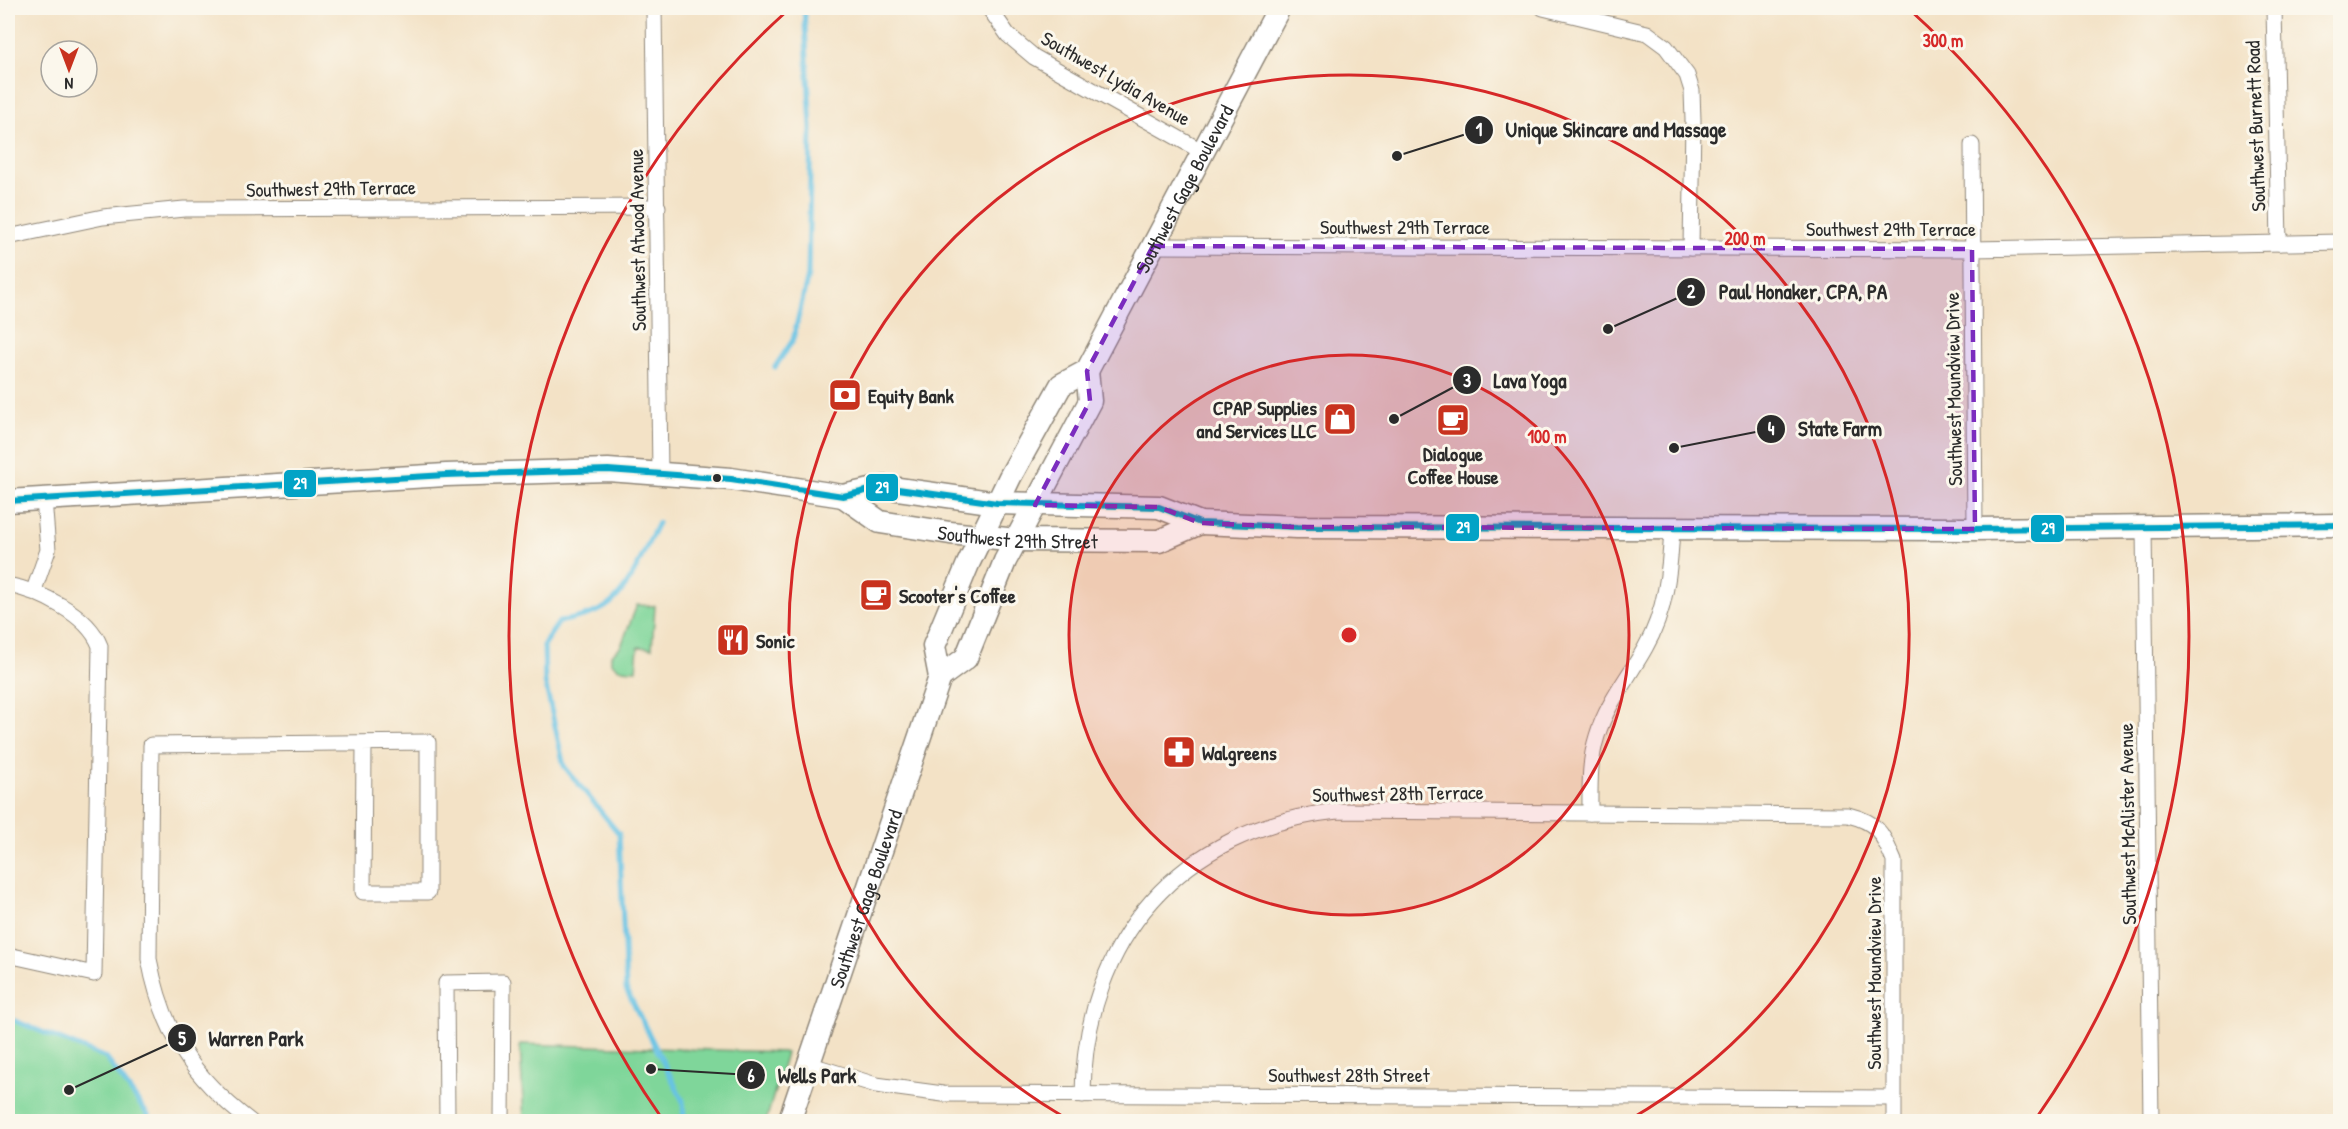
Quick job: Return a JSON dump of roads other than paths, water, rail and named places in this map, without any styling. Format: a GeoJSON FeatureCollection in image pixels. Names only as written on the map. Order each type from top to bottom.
{"type":"FeatureCollection","features":[{"type":"Feature","properties":{"kind":"main road","name":"Southwest Gage Boulevard"},"geometry":{"type":"LineString","coordinates":[[789,1122],[940,677],[934,646],[981,537],[1061,385],[1087,372],[1279,8]]}},
{"type":"Feature","properties":{"kind":"main road"},"geometry":{"type":"LineString","coordinates":[[940,677],[966,658],[1016,540],[1090,401],[1087,372]]}},
{"type":"Feature","properties":{"kind":"main road","name":"Southwest 29th Street"},"geometry":{"type":"LineString","coordinates":[[8,501],[493,472],[608,470],[759,482],[843,496],[884,487],[997,503],[1159,507],[1200,523],[1320,527],[1976,529],[2340,525]]}},
{"type":"Feature","properties":{"kind":"main road","name":"Southwest 29th Street"},"geometry":{"type":"LineString","coordinates":[[843,496],[880,522],[1016,540],[1159,540],[1200,523]]}},
{"type":"Feature","properties":{"kind":"street","name":"Southwest Atwood Avenue"},"geometry":{"type":"LineString","coordinates":[[654,8],[660,473]]}},
{"type":"Feature","properties":{"kind":"street","name":"Southwest Lydia Avenue"},"geometry":{"type":"LineString","coordinates":[[989,8],[1008,35],[1034,57],[1203,152]]}},
{"type":"Feature","properties":{"kind":"street"},"geometry":{"type":"LineString","coordinates":[[1543,8],[1647,33],[1666,47],[1682,68],[1692,91],[1691,248]]}},
{"type":"Feature","properties":{"kind":"street","name":"Southwest Burnett Road"},"geometry":{"type":"LineString","coordinates":[[2274,8],[2279,243]]}},
{"type":"Feature","properties":{"kind":"street","name":"Southwest Moundview Drive"},"geometry":{"type":"LineString","coordinates":[[1972,145],[1976,529]]}},
{"type":"Feature","properties":{"kind":"street","name":"Southwest 29th Terrace"},"geometry":{"type":"LineString","coordinates":[[8,237],[104,217],[184,209],[658,207]]}},
{"type":"Feature","properties":{"kind":"street","name":"Southwest 29th Terrace"},"geometry":{"type":"LineString","coordinates":[[1154,246],[1972,249],[2340,242]]}},
{"type":"Feature","properties":{"kind":"street"},"geometry":{"type":"LineString","coordinates":[[34,590],[48,550],[44,499]]}},
{"type":"Feature","properties":{"kind":"street","name":"Southwest McAlister Avenue"},"geometry":{"type":"LineString","coordinates":[[2144,527],[2151,1122]]}},
{"type":"Feature","properties":{"kind":"street"},"geometry":{"type":"LineString","coordinates":[[1590,813],[1591,768],[1597,737],[1614,696],[1646,647],[1658,620],[1667,583],[1672,528]]}},
{"type":"Feature","properties":{"kind":"street"},"geometry":{"type":"LineString","coordinates":[[8,585],[34,590],[87,624],[96,635],[100,646],[94,974],[8,956]]}},
{"type":"Feature","properties":{"kind":"street"},"geometry":{"type":"LineString","coordinates":[[251,1122],[222,1099],[200,1076],[176,1040],[155,990],[149,959],[151,745],[429,742],[428,892],[363,892],[364,744]]}},
{"type":"Feature","properties":{"kind":"street","name":"Southwest 28th Terrace"},"geometry":{"type":"LineString","coordinates":[[1083,1095],[1083,1065],[1094,1006],[1116,951],[1139,917],[1173,880],[1226,843],[1279,822],[1337,812],[1590,813],[1848,816],[1865,819],[1879,828]]}},
{"type":"Feature","properties":{"kind":"street","name":"Southwest Moundview Drive"},"geometry":{"type":"LineString","coordinates":[[1879,828],[1894,861],[1894,1122]]}},
{"type":"Feature","properties":{"kind":"street"},"geometry":{"type":"LineString","coordinates":[[447,1122],[446,983],[503,982],[502,1122]]}},
{"type":"Feature","properties":{"kind":"street","name":"Southwest 28th Street"},"geometry":{"type":"LineString","coordinates":[[808,1064],[876,1085],[943,1094],[1893,1098]]}},
{"type":"Feature","properties":{"kind":"waterway"},"geometry":{"type":"LineString","coordinates":[[775,367],[793,340],[808,275],[811,128],[804,8]]}},
{"type":"Feature","properties":{"kind":"waterway"},"geometry":{"type":"LineString","coordinates":[[658,523],[633,573],[614,600],[595,612],[559,622],[544,644],[545,682],[564,766],[619,834],[626,989],[683,1101],[684,1122]]}},
{"type":"Feature","properties":{"kind":"waterway"},"geometry":{"type":"LineString","coordinates":[[8,1018],[106,1058],[153,1122]]}},
{"type":"Feature","properties":{"kind":"place","name":"Unique Skincare and Massage"},"geometry":{"type":"Point","coordinates":[1397,156]}},
{"type":"Feature","properties":{"kind":"place","name":"Paul Honaker, CPA, PA"},"geometry":{"type":"Point","coordinates":[1608,329]}},
{"type":"Feature","properties":{"kind":"place","name":"Equity Bank"},"geometry":{"type":"Point","coordinates":[845,395]}},
{"type":"Feature","properties":{"kind":"place","name":"CPAP Supplies and Services LLC"},"geometry":{"type":"Point","coordinates":[1340,419]}},
{"type":"Feature","properties":{"kind":"place","name":"Lava Yoga"},"geometry":{"type":"Point","coordinates":[1394,419]}},
{"type":"Feature","properties":{"kind":"place","name":"Dialogue Coffee House"},"geometry":{"type":"Point","coordinates":[1453,420]}},
{"type":"Feature","properties":{"kind":"place","name":"State Farm"},"geometry":{"type":"Point","coordinates":[1674,448]}},
{"type":"Feature","properties":{"kind":"place","name":"Scooter's Coffee"},"geometry":{"type":"Point","coordinates":[876,595]}},
{"type":"Feature","properties":{"kind":"place","name":"Sonic"},"geometry":{"type":"Point","coordinates":[733,640]}},
{"type":"Feature","properties":{"kind":"place","name":"Walgreens"},"geometry":{"type":"Point","coordinates":[1179,752]}},
{"type":"Feature","properties":{"kind":"place","name":"Wells Park"},"geometry":{"type":"Point","coordinates":[651,1069]}},
{"type":"Feature","properties":{"kind":"place","name":"Warren Park"},"geometry":{"type":"Point","coordinates":[69,1090]}}]}
